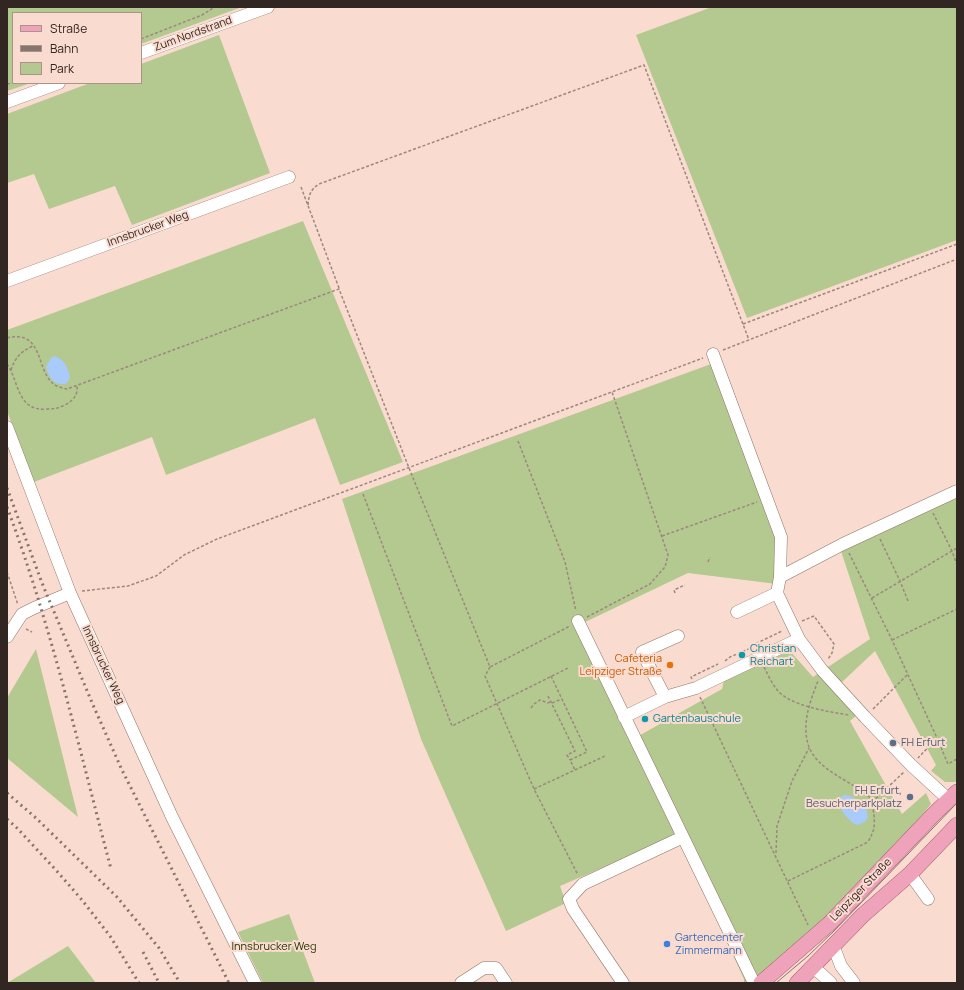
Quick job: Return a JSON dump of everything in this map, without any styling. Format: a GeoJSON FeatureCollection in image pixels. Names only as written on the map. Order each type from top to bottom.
{"type":"FeatureCollection","features":[{"type":"Feature","properties":{"kind":"main road","name":"Leipziger Straße"},"geometry":{"type":"LineString","coordinates":[[761,983],[830,923],[934,814],[954,800]]}},
{"type":"Feature","properties":{"kind":"main road","name":"Leipziger Straße"},"geometry":{"type":"LineString","coordinates":[[797,983],[863,915],[910,874],[957,825]]}},
{"type":"Feature","properties":{"kind":"street","name":"Zum Nordstrand"},"geometry":{"type":"LineString","coordinates":[[142,53],[268,7]]}},
{"type":"Feature","properties":{"kind":"street"},"geometry":{"type":"LineString","coordinates":[[7,102],[56,84]]}},
{"type":"Feature","properties":{"kind":"street","name":"Innsbrucker Weg"},"geometry":{"type":"LineString","coordinates":[[7,281],[289,177]]}},
{"type":"Feature","properties":{"kind":"street"},"geometry":{"type":"LineString","coordinates":[[713,354],[782,537],[780,577],[777,593],[799,639],[822,670],[911,765],[954,800]]}},
{"type":"Feature","properties":{"kind":"street","name":"Innsbrucker Weg"},"geometry":{"type":"LineString","coordinates":[[7,427],[70,593],[172,817],[255,983]]}},
{"type":"Feature","properties":{"kind":"street"},"geometry":{"type":"LineString","coordinates":[[780,577],[844,544],[957,491]]}},
{"type":"Feature","properties":{"kind":"street"},"geometry":{"type":"LineString","coordinates":[[7,638],[22,614],[70,593]]}},
{"type":"Feature","properties":{"kind":"street"},"geometry":{"type":"LineString","coordinates":[[737,612],[777,593]]}},
{"type":"Feature","properties":{"kind":"street"},"geometry":{"type":"LineString","coordinates":[[578,621],[754,983]]}},
{"type":"Feature","properties":{"kind":"street"},"geometry":{"type":"LineString","coordinates":[[665,697],[642,652],[678,636]]}},
{"type":"Feature","properties":{"kind":"street"},"geometry":{"type":"LineString","coordinates":[[624,717],[665,697],[696,688],[799,639]]}},
{"type":"Feature","properties":{"kind":"street"},"geometry":{"type":"LineString","coordinates":[[623,983],[573,909],[570,899],[583,884],[683,837]]}},
{"type":"Feature","properties":{"kind":"street"},"geometry":{"type":"LineString","coordinates":[[910,874],[928,898]]}},
{"type":"Feature","properties":{"kind":"street"},"geometry":{"type":"LineString","coordinates":[[833,945],[841,966],[854,983]]}},
{"type":"Feature","properties":{"kind":"street"},"geometry":{"type":"LineString","coordinates":[[461,983],[484,968],[496,968],[506,983]]}},
{"type":"Feature","properties":{"kind":"street"},"geometry":{"type":"LineString","coordinates":[[811,970],[819,972],[831,983]]}},
{"type":"Feature","properties":{"kind":"path"},"geometry":{"type":"LineString","coordinates":[[142,39],[202,15],[215,7]]}},
{"type":"Feature","properties":{"kind":"path"},"geometry":{"type":"LineString","coordinates":[[308,205],[309,195],[312,189],[319,184],[494,118],[644,65],[749,340]]}},
{"type":"Feature","properties":{"kind":"path"},"geometry":{"type":"LineString","coordinates":[[301,187],[409,468],[490,667]]}},
{"type":"Feature","properties":{"kind":"path"},"geometry":{"type":"LineString","coordinates":[[743,324],[957,244]]}},
{"type":"Feature","properties":{"kind":"path"},"geometry":{"type":"LineString","coordinates":[[83,591],[128,586],[149,579],[156,576],[184,555],[217,539],[713,354],[957,259]]}},
{"type":"Feature","properties":{"kind":"path"},"geometry":{"type":"LineString","coordinates":[[7,338],[17,336],[27,340],[34,346],[40,356],[47,378],[55,386],[67,389],[339,289]]}},
{"type":"Feature","properties":{"kind":"path"},"geometry":{"type":"LineString","coordinates":[[34,346],[19,354],[14,361],[11,370],[12,378],[17,390],[29,406],[41,410],[58,408],[74,398],[77,392],[77,385]]}},
{"type":"Feature","properties":{"kind":"path"},"geometry":{"type":"LineString","coordinates":[[7,364],[11,370]]}},
{"type":"Feature","properties":{"kind":"path"},"geometry":{"type":"LineString","coordinates":[[583,884],[534,789],[485,676],[490,667],[650,584],[664,567],[668,555],[612,392]]}},
{"type":"Feature","properties":{"kind":"path"},"geometry":{"type":"LineString","coordinates":[[518,441],[565,562],[578,621]]}},
{"type":"Feature","properties":{"kind":"path"},"geometry":{"type":"LineString","coordinates":[[364,494],[452,726],[568,668]]}},
{"type":"Feature","properties":{"kind":"path"},"geometry":{"type":"LineString","coordinates":[[662,536],[767,498]]}},
{"type":"Feature","properties":{"kind":"path"},"geometry":{"type":"LineString","coordinates":[[929,504],[952,551],[957,565]]}},
{"type":"Feature","properties":{"kind":"path"},"geometry":{"type":"LineString","coordinates":[[875,529],[908,601]]}},
{"type":"Feature","properties":{"kind":"path"},"geometry":{"type":"LineString","coordinates":[[844,544],[892,640],[948,764],[957,759]]}},
{"type":"Feature","properties":{"kind":"path"},"geometry":{"type":"LineString","coordinates":[[872,598],[957,548]]}},
{"type":"Feature","properties":{"kind":"path"},"geometry":{"type":"LineString","coordinates":[[708,562],[710,557]]}},
{"type":"Feature","properties":{"kind":"path"},"geometry":{"type":"LineString","coordinates":[[7,572],[22,614]]}},
{"type":"Feature","properties":{"kind":"path"},"geometry":{"type":"LineString","coordinates":[[675,592],[674,590],[685,585]]}},
{"type":"Feature","properties":{"kind":"path"},"geometry":{"type":"LineString","coordinates":[[892,640],[957,609]]}},
{"type":"Feature","properties":{"kind":"path"},"geometry":{"type":"LineString","coordinates":[[788,881],[868,842],[875,830],[872,802],[869,797],[849,782],[835,775],[819,761],[809,747],[806,734],[809,706],[822,670],[832,653],[834,644],[814,616],[751,646],[770,680],[779,692],[790,700],[809,706],[830,712],[865,717],[908,674]]}},
{"type":"Feature","properties":{"kind":"path"},"geometry":{"type":"LineString","coordinates":[[551,676],[587,752],[570,760]]}},
{"type":"Feature","properties":{"kind":"path"},"geometry":{"type":"LineString","coordinates":[[696,688],[811,930]]}},
{"type":"Feature","properties":{"kind":"path"},"geometry":{"type":"LineString","coordinates":[[548,696],[575,751],[567,755],[574,770]]}},
{"type":"Feature","properties":{"kind":"path"},"geometry":{"type":"LineString","coordinates":[[532,708],[534,704],[540,700],[548,703],[562,699]]}},
{"type":"Feature","properties":{"kind":"path"},"geometry":{"type":"LineString","coordinates":[[872,802],[937,738]]}},
{"type":"Feature","properties":{"kind":"path"},"geometry":{"type":"LineString","coordinates":[[775,855],[777,826],[792,781],[809,747]]}},
{"type":"Feature","properties":{"kind":"path"},"geometry":{"type":"LineString","coordinates":[[534,789],[605,756]]}},
{"type":"Feature","properties":{"kind":"green space"},"geometry":{"type":"Polygon","coordinates":[[[7,7],[242,7],[142,44],[142,12],[12,12],[12,84],[28,84],[7,91],[7,7]]]}},
{"type":"Feature","properties":{"kind":"green space"},"geometry":{"type":"Polygon","coordinates":[[[712,7],[957,7],[957,240],[747,318],[636,35],[712,7]]]}},
{"type":"Feature","properties":{"kind":"green space"},"geometry":{"type":"Polygon","coordinates":[[[219,35],[270,173],[132,225],[115,186],[49,209],[34,174],[7,183],[7,114],[87,84],[142,84],[142,64],[219,35]]]}},
{"type":"Feature","properties":{"kind":"green space"},"geometry":{"type":"Polygon","coordinates":[[[303,221],[403,462],[340,485],[315,418],[166,475],[152,437],[34,482],[7,411],[7,330],[303,221]]]}},
{"type":"Feature","properties":{"kind":"green space"},"geometry":{"type":"Polygon","coordinates":[[[711,364],[776,535],[777,584],[688,573],[581,624],[635,738],[722,689],[724,680],[790,651],[813,677],[870,639],[840,548],[957,494],[957,780],[955,782],[945,782],[931,771],[936,765],[875,651],[841,683],[864,709],[850,721],[902,814],[926,793],[931,804],[895,848],[816,928],[751,983],[744,983],[744,979],[683,846],[680,834],[560,886],[566,903],[506,931],[421,739],[342,499],[711,364]]]}},
{"type":"Feature","properties":{"kind":"green space"},"geometry":{"type":"Polygon","coordinates":[[[36,649],[78,817],[7,758],[7,698],[36,649]]]}},
{"type":"Feature","properties":{"kind":"green space","name":"Innsbrucker Weg"},"geometry":{"type":"Polygon","coordinates":[[[289,914],[315,983],[263,983],[238,932],[289,914]]]}},
{"type":"Feature","properties":{"kind":"green space"},"geometry":{"type":"Polygon","coordinates":[[[68,946],[96,983],[7,983],[68,946]]]}},
{"type":"Feature","properties":{"kind":"water"},"geometry":{"type":"Polygon","coordinates":[[[54,356],[61,359],[67,367],[70,378],[66,384],[61,384],[52,380],[46,367],[51,358],[54,356]]]}},
{"type":"Feature","properties":{"kind":"water"},"geometry":{"type":"Polygon","coordinates":[[[844,795],[856,799],[865,807],[868,817],[865,822],[857,825],[845,815],[838,800],[844,795]]]}},
{"type":"Feature","properties":{"kind":"tram line"},"geometry":{"type":"LineString","coordinates":[[776,983],[808,956],[834,931],[957,803]]}},
{"type":"Feature","properties":{"kind":"railway"},"geometry":{"type":"LineString","coordinates":[[7,488],[42,583],[122,770],[229,983]]}},
{"type":"Feature","properties":{"kind":"railway"},"geometry":{"type":"LineString","coordinates":[[7,507],[23,551],[51,641],[111,869]]}},
{"type":"Feature","properties":{"kind":"railway"},"geometry":{"type":"LineString","coordinates":[[7,793],[36,818],[117,897],[159,948],[180,983]]}},
{"type":"Feature","properties":{"kind":"railway"},"geometry":{"type":"LineString","coordinates":[[7,819],[55,869],[82,900],[110,936],[139,983]]}},
{"type":"Feature","properties":{"kind":"railway"},"geometry":{"type":"LineString","coordinates":[[143,952],[159,983]]}},
{"type":"Feature","properties":{"kind":"place","name":"Christian Reichart"},"geometry":{"type":"Point","coordinates":[742,655]}},
{"type":"Feature","properties":{"kind":"place","name":"Cafeteria Leipziger Straße"},"geometry":{"type":"Point","coordinates":[670,665]}},
{"type":"Feature","properties":{"kind":"place","name":"Gartenbauschule"},"geometry":{"type":"Point","coordinates":[645,719]}},
{"type":"Feature","properties":{"kind":"place","name":"FH Erfurt"},"geometry":{"type":"Point","coordinates":[893,743]}},
{"type":"Feature","properties":{"kind":"place","name":"FH Erfurt, Besucherparkplatz"},"geometry":{"type":"Point","coordinates":[910,797]}},
{"type":"Feature","properties":{"kind":"place","name":"Gartencenter Zimmermann"},"geometry":{"type":"Point","coordinates":[667,944]}}]}
